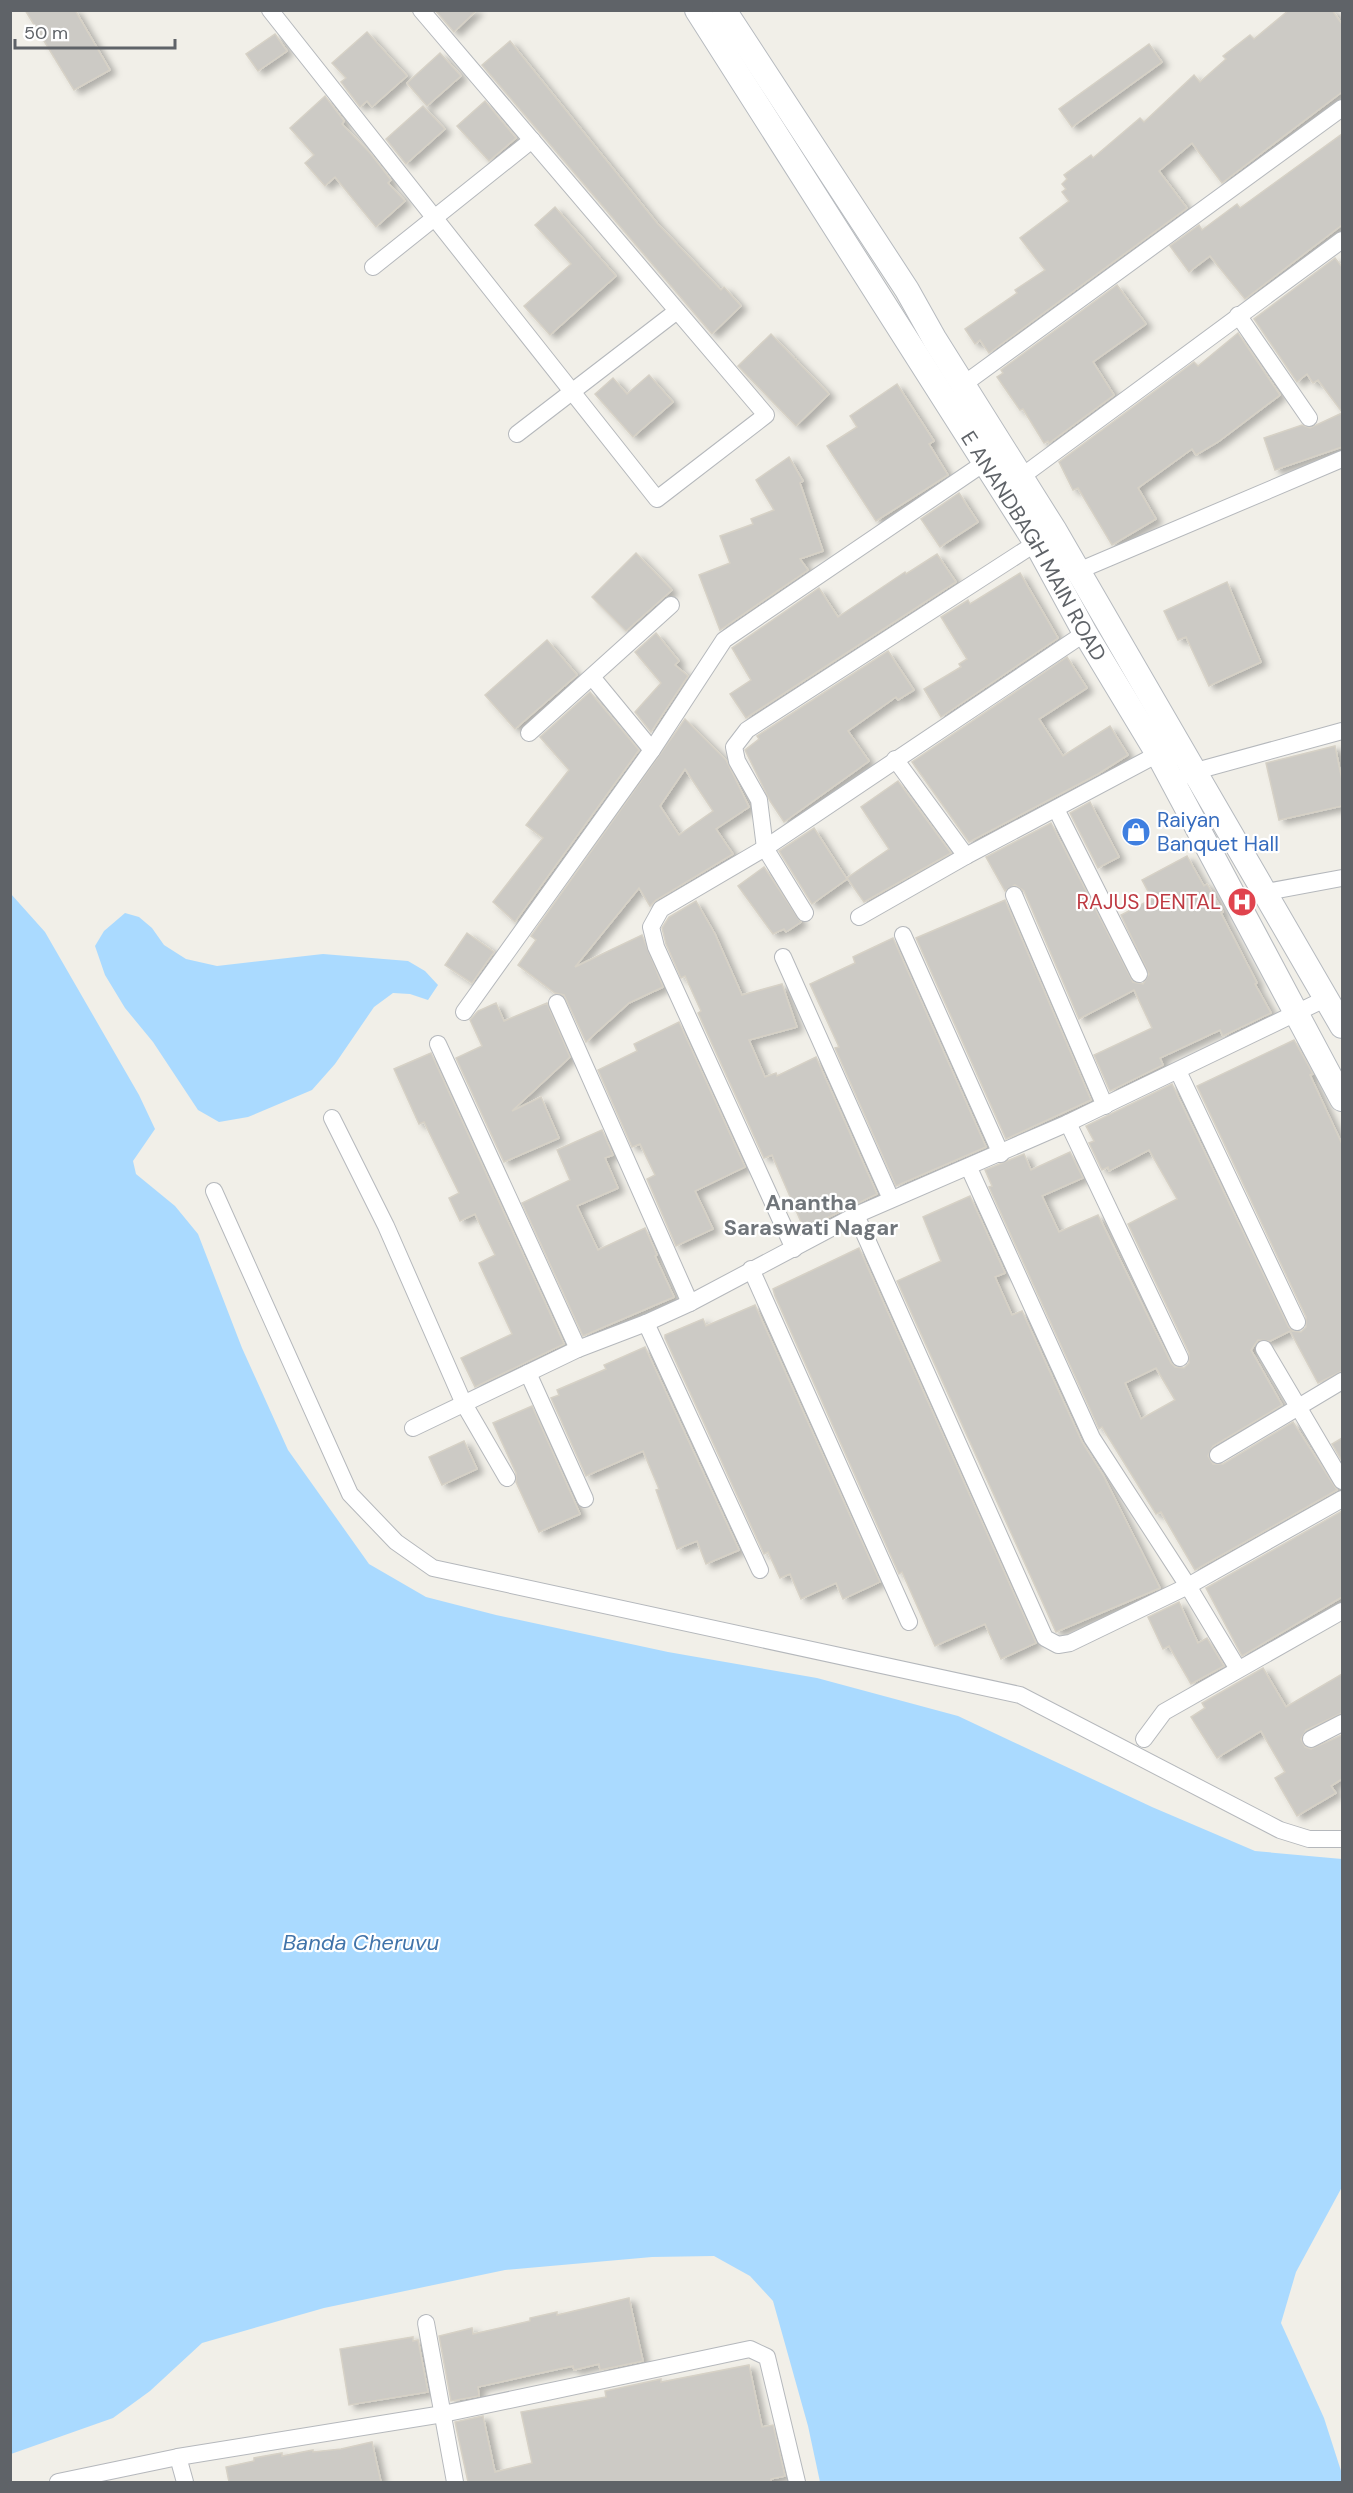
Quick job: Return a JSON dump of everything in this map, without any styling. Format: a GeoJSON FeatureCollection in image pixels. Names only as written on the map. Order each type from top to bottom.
{"type":"FeatureCollection","features":[{"type":"Feature","properties":{"kind":"street"},"geometry":{"type":"LineString","coordinates":[[270,10],[657,499],[766,415],[421,10]]}},
{"type":"Feature","properties":{"kind":"street","name":"E ANANDBAGH MAIN ROAD"},"geometry":{"type":"LineString","coordinates":[[697,10],[994,456],[1021,477],[1196,771],[1342,1026]]}},
{"type":"Feature","properties":{"kind":"street","name":"E ANANDBAGH MAIN ROAD"},"geometry":{"type":"LineString","coordinates":[[724,10],[901,280],[964,384],[994,456],[1036,543],[1158,754],[1342,1099]]}},
{"type":"Feature","properties":{"kind":"street"},"geometry":{"type":"LineString","coordinates":[[964,384],[1342,108]]}},
{"type":"Feature","properties":{"kind":"street"},"geometry":{"type":"LineString","coordinates":[[373,267],[532,140]]}},
{"type":"Feature","properties":{"kind":"street"},"geometry":{"type":"LineString","coordinates":[[1021,477],[1342,240]]}},
{"type":"Feature","properties":{"kind":"street"},"geometry":{"type":"LineString","coordinates":[[517,434],[677,311]]}},
{"type":"Feature","properties":{"kind":"street"},"geometry":{"type":"LineString","coordinates":[[1238,315],[1309,418]]}},
{"type":"Feature","properties":{"kind":"street"},"geometry":{"type":"LineString","coordinates":[[464,1012],[652,750],[724,640],[994,456]]}},
{"type":"Feature","properties":{"kind":"street"},"geometry":{"type":"LineString","coordinates":[[1078,571],[1342,459]]}},
{"type":"Feature","properties":{"kind":"street"},"geometry":{"type":"LineString","coordinates":[[805,913],[765,848],[759,800],[737,761],[734,747],[747,730],[1036,543]]}},
{"type":"Feature","properties":{"kind":"street"},"geometry":{"type":"LineString","coordinates":[[529,733],[671,605]]}},
{"type":"Feature","properties":{"kind":"street"},"geometry":{"type":"LineString","coordinates":[[794,1249],[656,947],[651,927],[662,909],[765,848],[1086,633]]}},
{"type":"Feature","properties":{"kind":"street"},"geometry":{"type":"LineString","coordinates":[[592,676],[652,750]]}},
{"type":"Feature","properties":{"kind":"street"},"geometry":{"type":"LineString","coordinates":[[1173,782],[1196,771],[1342,731]]}},
{"type":"Feature","properties":{"kind":"street"},"geometry":{"type":"LineString","coordinates":[[859,917],[966,856],[1158,754]]}},
{"type":"Feature","properties":{"kind":"street"},"geometry":{"type":"LineString","coordinates":[[895,759],[966,856]]}},
{"type":"Feature","properties":{"kind":"street"},"geometry":{"type":"LineString","coordinates":[[1056,809],[1139,974]]}},
{"type":"Feature","properties":{"kind":"street"},"geometry":{"type":"LineString","coordinates":[[1266,892],[1342,878]]}},
{"type":"Feature","properties":{"kind":"street"},"geometry":{"type":"LineString","coordinates":[[1014,895],[1105,1106]]}},
{"type":"Feature","properties":{"kind":"street"},"geometry":{"type":"LineString","coordinates":[[903,935],[1001,1154]]}},
{"type":"Feature","properties":{"kind":"street"},"geometry":{"type":"LineString","coordinates":[[783,957],[891,1199]]}},
{"type":"Feature","properties":{"kind":"street"},"geometry":{"type":"LineString","coordinates":[[413,1428],[578,1349],[690,1303],[856,1215],[1001,1154],[1327,998]]}},
{"type":"Feature","properties":{"kind":"street"},"geometry":{"type":"LineString","coordinates":[[556,1004],[690,1303]]}},
{"type":"Feature","properties":{"kind":"street"},"geometry":{"type":"LineString","coordinates":[[438,1044],[578,1349]]}},
{"type":"Feature","properties":{"kind":"street"},"geometry":{"type":"LineString","coordinates":[[1178,1071],[1297,1322]]}},
{"type":"Feature","properties":{"kind":"street"},"geometry":{"type":"LineString","coordinates":[[332,1118],[386,1226],[464,1404],[507,1478]]}},
{"type":"Feature","properties":{"kind":"street"},"geometry":{"type":"LineString","coordinates":[[1068,1123],[1180,1358]]}},
{"type":"Feature","properties":{"kind":"street"},"geometry":{"type":"LineString","coordinates":[[969,1168],[1092,1438],[1188,1586],[1238,1669]]}},
{"type":"Feature","properties":{"kind":"street"},"geometry":{"type":"LineString","coordinates":[[214,1191],[350,1494],[396,1542],[433,1568],[1020,1695],[1280,1830],[1309,1839],[1342,1839]]}},
{"type":"Feature","properties":{"kind":"street"},"geometry":{"type":"LineString","coordinates":[[856,1215],[1045,1638],[1058,1645],[1070,1643],[1188,1586],[1342,1499]]}},
{"type":"Feature","properties":{"kind":"street"},"geometry":{"type":"LineString","coordinates":[[751,1269],[909,1622]]}},
{"type":"Feature","properties":{"kind":"street"},"geometry":{"type":"LineString","coordinates":[[646,1323],[760,1570]]}},
{"type":"Feature","properties":{"kind":"street"},"geometry":{"type":"LineString","coordinates":[[1264,1349],[1342,1481]]}},
{"type":"Feature","properties":{"kind":"street"},"geometry":{"type":"LineString","coordinates":[[528,1373],[585,1499]]}},
{"type":"Feature","properties":{"kind":"street"},"geometry":{"type":"LineString","coordinates":[[1218,1455],[1342,1381]]}},
{"type":"Feature","properties":{"kind":"street"},"geometry":{"type":"LineString","coordinates":[[1144,1739],[1164,1712],[1342,1611]]}},
{"type":"Feature","properties":{"kind":"street"},"geometry":{"type":"LineString","coordinates":[[1311,1739],[1342,1723]]}},
{"type":"Feature","properties":{"kind":"street"},"geometry":{"type":"LineString","coordinates":[[426,2323],[455,2482]]}},
{"type":"Feature","properties":{"kind":"street"},"geometry":{"type":"LineString","coordinates":[[58,2482],[178,2457],[443,2414],[750,2349],[767,2357],[796,2482]]}},
{"type":"Feature","properties":{"kind":"street"},"geometry":{"type":"LineString","coordinates":[[178,2457],[185,2482]]}},
{"type":"Feature","properties":{"kind":"water","name":"Banda Cheruvu"},"geometry":{"type":"Polygon","coordinates":[[[11,894],[45,932],[139,1095],[155,1129],[133,1161],[136,1174],[175,1206],[198,1234],[242,1348],[288,1450],[369,1564],[426,1597],[496,1615],[668,1652],[817,1678],[958,1716],[1152,1807],[1255,1851],[1342,1859],[1342,2187],[1296,2272],[1281,2323],[1324,2418],[1342,2474],[1342,2482],[820,2482],[808,2426],[773,2301],[750,2276],[714,2256],[652,2257],[505,2270],[324,2308],[202,2343],[150,2391],[113,2418],[11,2454],[11,894]]]}},
{"type":"Feature","properties":{"kind":"water"},"geometry":{"type":"Polygon","coordinates":[[[125,913],[139,917],[152,928],[164,945],[186,959],[217,966],[323,954],[408,961],[425,971],[438,985],[428,1000],[410,994],[393,993],[374,1007],[335,1064],[312,1090],[248,1117],[219,1122],[198,1110],[153,1042],[125,1008],[105,975],[95,946],[104,931],[125,913]]]}},
{"type":"Feature","properties":{"kind":"building"},"geometry":{"type":"Polygon","coordinates":[[[25,10],[75,10],[110,70],[74,90],[25,10]]]}},
{"type":"Feature","properties":{"kind":"building"},"geometry":{"type":"Polygon","coordinates":[[[435,10],[477,10],[454,32],[435,10]]]}},
{"type":"Feature","properties":{"kind":"building"},"geometry":{"type":"Polygon","coordinates":[[[1289,10],[1332,10],[1342,24],[1342,92],[1222,183],[1192,143],[1159,171],[1187,208],[989,353],[980,340],[975,344],[965,329],[1017,293],[1015,290],[1045,270],[1020,238],[1069,201],[1062,192],[1066,189],[1062,184],[1067,179],[1064,175],[1091,155],[1093,158],[1140,118],[1144,122],[1194,75],[1200,82],[1226,59],[1223,56],[1250,35],[1254,39],[1289,10]]]}},
{"type":"Feature","properties":{"kind":"building"},"geometry":{"type":"Polygon","coordinates":[[[367,32],[407,76],[372,107],[367,101],[360,107],[341,82],[346,78],[332,63],[367,32]]]}},
{"type":"Feature","properties":{"kind":"building"},"geometry":{"type":"Polygon","coordinates":[[[275,34],[287,51],[258,71],[246,54],[275,34]]]}},
{"type":"Feature","properties":{"kind":"building"},"geometry":{"type":"Polygon","coordinates":[[[510,41],[657,223],[721,290],[724,287],[741,306],[712,334],[482,65],[510,41]]]}},
{"type":"Feature","properties":{"kind":"building"},"geometry":{"type":"Polygon","coordinates":[[[1149,44],[1162,62],[1072,127],[1059,109],[1149,44]]]}},
{"type":"Feature","properties":{"kind":"building"},"geometry":{"type":"Polygon","coordinates":[[[440,53],[461,76],[427,106],[407,83],[440,53]]]}},
{"type":"Feature","properties":{"kind":"building"},"geometry":{"type":"Polygon","coordinates":[[[325,96],[344,121],[342,124],[370,153],[391,180],[388,183],[405,201],[376,227],[335,177],[325,186],[305,163],[314,155],[290,128],[325,96]]]}},
{"type":"Feature","properties":{"kind":"building"},"geometry":{"type":"Polygon","coordinates":[[[485,101],[516,138],[489,161],[457,126],[485,101]]]}},
{"type":"Feature","properties":{"kind":"building"},"geometry":{"type":"Polygon","coordinates":[[[423,106],[445,129],[406,164],[386,139],[423,106]]]}},
{"type":"Feature","properties":{"kind":"building"},"geometry":{"type":"Polygon","coordinates":[[[1342,134],[1342,225],[1245,299],[1210,256],[1189,272],[1170,246],[1199,225],[1202,230],[1237,204],[1240,208],[1342,134]]]}},
{"type":"Feature","properties":{"kind":"building"},"geometry":{"type":"Polygon","coordinates":[[[555,207],[616,276],[550,335],[524,306],[571,264],[535,225],[555,207]]]}},
{"type":"Feature","properties":{"kind":"building"},"geometry":{"type":"Polygon","coordinates":[[[1335,258],[1342,267],[1342,412],[1318,380],[1313,383],[1307,374],[1297,382],[1254,319],[1335,258]]]}},
{"type":"Feature","properties":{"kind":"building"},"geometry":{"type":"Polygon","coordinates":[[[1117,285],[1146,324],[1093,362],[1114,395],[1049,443],[1048,441],[1044,443],[1023,409],[1020,410],[997,377],[1003,373],[1001,370],[1117,285]]]}},
{"type":"Feature","properties":{"kind":"building"},"geometry":{"type":"Polygon","coordinates":[[[1238,333],[1280,395],[1218,442],[1196,455],[1192,449],[1138,488],[1156,519],[1112,545],[1078,488],[1073,490],[1059,462],[1194,362],[1198,366],[1238,333]]]}},
{"type":"Feature","properties":{"kind":"building"},"geometry":{"type":"Polygon","coordinates":[[[771,334],[829,394],[796,426],[738,366],[771,334]]]}},
{"type":"Feature","properties":{"kind":"building"},"geometry":{"type":"Polygon","coordinates":[[[649,375],[673,402],[633,437],[595,394],[613,378],[627,394],[649,375]]]}},
{"type":"Feature","properties":{"kind":"building"},"geometry":{"type":"Polygon","coordinates":[[[897,384],[934,441],[929,444],[948,475],[876,521],[827,446],[857,427],[850,416],[897,384]]]}},
{"type":"Feature","properties":{"kind":"building"},"geometry":{"type":"Polygon","coordinates":[[[1342,413],[1342,447],[1275,470],[1264,438],[1302,425],[1310,428],[1342,413]]]}},
{"type":"Feature","properties":{"kind":"building"},"geometry":{"type":"Polygon","coordinates":[[[789,457],[803,481],[800,483],[823,551],[800,559],[808,570],[720,630],[699,575],[730,563],[720,536],[753,524],[751,519],[774,510],[756,480],[789,457]]]}},
{"type":"Feature","properties":{"kind":"building"},"geometry":{"type":"Polygon","coordinates":[[[959,493],[978,522],[940,547],[921,519],[959,493]]]}},
{"type":"Feature","properties":{"kind":"building"},"geometry":{"type":"Polygon","coordinates":[[[636,553],[672,590],[626,631],[592,597],[636,553]]]}},
{"type":"Feature","properties":{"kind":"building"},"geometry":{"type":"Polygon","coordinates":[[[937,554],[956,582],[746,718],[730,694],[751,680],[732,648],[819,588],[838,617],[905,572],[906,574],[937,554]]]}},
{"type":"Feature","properties":{"kind":"building"},"geometry":{"type":"Polygon","coordinates":[[[1020,573],[1058,638],[941,717],[924,689],[961,667],[959,664],[967,659],[941,617],[968,600],[970,604],[1020,573]]]}},
{"type":"Feature","properties":{"kind":"building"},"geometry":{"type":"Polygon","coordinates":[[[1227,582],[1261,662],[1209,686],[1186,637],[1178,640],[1164,611],[1227,582]]]}},
{"type":"Feature","properties":{"kind":"building"},"geometry":{"type":"Polygon","coordinates":[[[656,633],[679,661],[675,665],[688,676],[651,732],[635,712],[661,683],[635,652],[656,633]]]}},
{"type":"Feature","properties":{"kind":"building"},"geometry":{"type":"Polygon","coordinates":[[[547,640],[577,675],[515,729],[485,695],[547,640]]]}},
{"type":"Feature","properties":{"kind":"building"},"geometry":{"type":"Polygon","coordinates":[[[888,651],[914,690],[898,700],[896,697],[848,731],[869,761],[784,822],[770,801],[745,750],[759,739],[757,736],[888,651]]]}},
{"type":"Feature","properties":{"kind":"building"},"geometry":{"type":"Polygon","coordinates":[[[1067,657],[1087,688],[1039,719],[1063,756],[1110,726],[1128,755],[1098,774],[969,842],[912,762],[1067,657]]]}},
{"type":"Feature","properties":{"kind":"building"},"geometry":{"type":"Polygon","coordinates":[[[590,692],[639,750],[515,922],[493,902],[543,838],[526,825],[569,770],[540,737],[590,692]]]}},
{"type":"Feature","properties":{"kind":"building"},"geometry":{"type":"Polygon","coordinates":[[[685,719],[726,760],[749,807],[716,829],[733,854],[656,900],[650,906],[639,888],[575,967],[642,935],[663,987],[629,1003],[586,1042],[564,995],[555,993],[518,965],[536,940],[531,936],[685,719]],[[685,769],[660,806],[679,835],[713,811],[685,769]]]}},
{"type":"Feature","properties":{"kind":"building"},"geometry":{"type":"Polygon","coordinates":[[[1335,746],[1342,780],[1342,806],[1279,820],[1266,763],[1335,746]]]}},
{"type":"Feature","properties":{"kind":"building"},"geometry":{"type":"Polygon","coordinates":[[[898,781],[951,853],[864,902],[847,878],[889,849],[861,807],[898,781]]]}},
{"type":"Feature","properties":{"kind":"building"},"geometry":{"type":"Polygon","coordinates":[[[1090,802],[1119,857],[1098,868],[1070,813],[1090,802]]]}},
{"type":"Feature","properties":{"kind":"building"},"geometry":{"type":"Polygon","coordinates":[[[1051,823],[1133,982],[1143,984],[1149,974],[1121,915],[1152,899],[1142,880],[1187,856],[1204,886],[1207,884],[1223,912],[1221,913],[1271,1013],[1223,1036],[1220,1030],[1160,1058],[1163,1065],[1110,1091],[1094,1055],[1152,1028],[1134,990],[1079,1019],[1024,891],[1015,885],[1005,891],[986,857],[1051,823]]]}},
{"type":"Feature","properties":{"kind":"building"},"geometry":{"type":"Polygon","coordinates":[[[814,828],[847,879],[812,904],[779,851],[814,828]]]}},
{"type":"Feature","properties":{"kind":"building"},"geometry":{"type":"Polygon","coordinates":[[[764,867],[801,922],[786,932],[784,929],[773,934],[738,886],[764,867]]]}},
{"type":"Feature","properties":{"kind":"building"},"geometry":{"type":"Polygon","coordinates":[[[1005,900],[1091,1100],[1006,1139],[916,938],[1005,900]]]}},
{"type":"Feature","properties":{"kind":"building"},"geometry":{"type":"Polygon","coordinates":[[[696,901],[715,934],[742,995],[782,984],[797,1027],[749,1040],[765,1077],[776,1073],[777,1076],[816,1057],[877,1194],[804,1229],[772,1155],[764,1158],[698,1013],[701,1011],[685,976],[681,978],[666,944],[662,928],[669,917],[696,901]]]}},
{"type":"Feature","properties":{"kind":"building"},"geometry":{"type":"Polygon","coordinates":[[[467,933],[494,952],[472,983],[445,965],[467,933]]]}},
{"type":"Feature","properties":{"kind":"building"},"geometry":{"type":"Polygon","coordinates":[[[893,938],[986,1147],[896,1186],[835,1048],[839,1047],[810,984],[855,963],[853,957],[893,938]]]}},
{"type":"Feature","properties":{"kind":"building"},"geometry":{"type":"Polygon","coordinates":[[[496,1003],[504,1021],[547,1003],[570,1057],[512,1111],[541,1097],[559,1138],[504,1162],[456,1058],[482,1046],[470,1020],[478,1011],[496,1003]]]}},
{"type":"Feature","properties":{"kind":"building"},"geometry":{"type":"Polygon","coordinates":[[[679,1022],[745,1167],[695,1191],[713,1229],[676,1246],[647,1179],[655,1175],[640,1144],[632,1147],[598,1070],[637,1051],[634,1044],[679,1022]]]}},
{"type":"Feature","properties":{"kind":"building"},"geometry":{"type":"Polygon","coordinates":[[[1294,1040],[1313,1074],[1310,1075],[1342,1144],[1342,1371],[1318,1383],[1290,1331],[1270,1341],[1258,1340],[1251,1350],[1282,1405],[1213,1446],[1208,1456],[1213,1464],[1223,1464],[1293,1422],[1337,1490],[1195,1570],[1161,1512],[1156,1514],[1102,1427],[1099,1429],[989,1187],[992,1186],[985,1170],[1024,1154],[1031,1170],[1070,1152],[1083,1178],[1042,1196],[1059,1232],[1098,1215],[1171,1363],[1175,1367],[1184,1368],[1189,1363],[1189,1353],[1128,1224],[1177,1199],[1149,1150],[1109,1171],[1108,1167],[1102,1170],[1089,1143],[1094,1141],[1086,1126],[1172,1084],[1288,1326],[1292,1331],[1301,1332],[1306,1327],[1306,1317],[1197,1086],[1294,1040]],[[1156,1368],[1125,1383],[1141,1419],[1175,1400],[1156,1368]]]}},
{"type":"Feature","properties":{"kind":"building"},"geometry":{"type":"Polygon","coordinates":[[[431,1053],[564,1344],[475,1387],[461,1358],[512,1334],[479,1263],[495,1255],[475,1214],[460,1221],[449,1198],[459,1193],[424,1122],[419,1124],[394,1069],[431,1053]]]}},
{"type":"Feature","properties":{"kind":"building"},"geometry":{"type":"Polygon","coordinates":[[[602,1130],[613,1155],[605,1158],[618,1188],[577,1206],[598,1250],[645,1228],[674,1297],[583,1336],[522,1203],[570,1180],[557,1150],[602,1130]]]}},
{"type":"Feature","properties":{"kind":"building"},"geometry":{"type":"Polygon","coordinates":[[[970,1196],[1005,1273],[995,1277],[1012,1315],[1022,1311],[1082,1442],[1103,1475],[1160,1588],[1056,1632],[897,1281],[941,1261],[923,1217],[970,1196]]]}},
{"type":"Feature","properties":{"kind":"building"},"geometry":{"type":"Polygon","coordinates":[[[859,1248],[1036,1643],[1001,1659],[985,1624],[935,1646],[902,1572],[899,1574],[775,1296],[773,1289],[859,1248]]]}},
{"type":"Feature","properties":{"kind":"building"},"geometry":{"type":"Polygon","coordinates":[[[755,1305],[880,1582],[843,1599],[836,1583],[801,1599],[790,1574],[780,1578],[768,1552],[764,1554],[665,1338],[665,1335],[703,1319],[706,1326],[755,1305]]]}},
{"type":"Feature","properties":{"kind":"building"},"geometry":{"type":"Polygon","coordinates":[[[645,1347],[739,1550],[706,1564],[697,1541],[677,1549],[656,1490],[659,1489],[643,1451],[586,1476],[551,1398],[559,1395],[557,1390],[606,1369],[604,1365],[645,1347]]]}},
{"type":"Feature","properties":{"kind":"building"},"geometry":{"type":"Polygon","coordinates":[[[532,1406],[580,1514],[539,1532],[493,1423],[532,1406]]]}},
{"type":"Feature","properties":{"kind":"building"},"geometry":{"type":"Polygon","coordinates":[[[1342,1438],[1342,1461],[1332,1444],[1342,1438]]]}},
{"type":"Feature","properties":{"kind":"building"},"geometry":{"type":"Polygon","coordinates":[[[464,1441],[477,1469],[442,1485],[429,1457],[464,1441]]]}},
{"type":"Feature","properties":{"kind":"building"},"geometry":{"type":"Polygon","coordinates":[[[1342,1511],[1342,1597],[1242,1656],[1206,1588],[1342,1511]]]}},
{"type":"Feature","properties":{"kind":"building"},"geometry":{"type":"Polygon","coordinates":[[[1179,1602],[1198,1643],[1207,1638],[1224,1666],[1191,1684],[1169,1646],[1163,1649],[1148,1617],[1179,1602]]]}},
{"type":"Feature","properties":{"kind":"building"},"geometry":{"type":"Polygon","coordinates":[[[1263,1668],[1286,1707],[1342,1674],[1342,1713],[1306,1730],[1301,1739],[1305,1747],[1311,1749],[1342,1735],[1342,1779],[1331,1786],[1336,1793],[1297,1816],[1275,1778],[1285,1772],[1261,1731],[1217,1758],[1191,1717],[1205,1708],[1202,1703],[1263,1668]]]}},
{"type":"Feature","properties":{"kind":"building"},"geometry":{"type":"Polygon","coordinates":[[[629,2298],[643,2361],[600,2370],[599,2364],[574,2370],[573,2366],[478,2387],[479,2396],[451,2401],[439,2336],[472,2328],[473,2334],[530,2321],[530,2318],[557,2312],[557,2315],[629,2298]]]}},
{"type":"Feature","properties":{"kind":"building"},"geometry":{"type":"Polygon","coordinates":[[[413,2337],[413,2341],[418,2340],[428,2392],[349,2405],[340,2349],[413,2337]]]}},
{"type":"Feature","properties":{"kind":"building"},"geometry":{"type":"Polygon","coordinates":[[[749,2365],[762,2427],[773,2425],[785,2476],[771,2479],[771,2482],[468,2482],[455,2422],[483,2416],[495,2472],[532,2463],[521,2412],[606,2397],[605,2391],[661,2379],[661,2382],[749,2365]]]}},
{"type":"Feature","properties":{"kind":"building"},"geometry":{"type":"Polygon","coordinates":[[[372,2442],[381,2482],[229,2482],[226,2467],[254,2461],[254,2458],[282,2453],[282,2456],[313,2450],[313,2452],[341,2449],[372,2442]]]}},
{"type":"Feature","properties":{"kind":"place","name":"Raiyan Banquet Hall"},"geometry":{"type":"Point","coordinates":[1136,832]}},
{"type":"Feature","properties":{"kind":"place","name":"RAJUS DENTAL"},"geometry":{"type":"Point","coordinates":[1242,902]}},
{"type":"Feature","properties":{"kind":"district","name":"Anantha Saraswati Nagar"},"geometry":{"type":"Point","coordinates":[811,1214]}}]}
